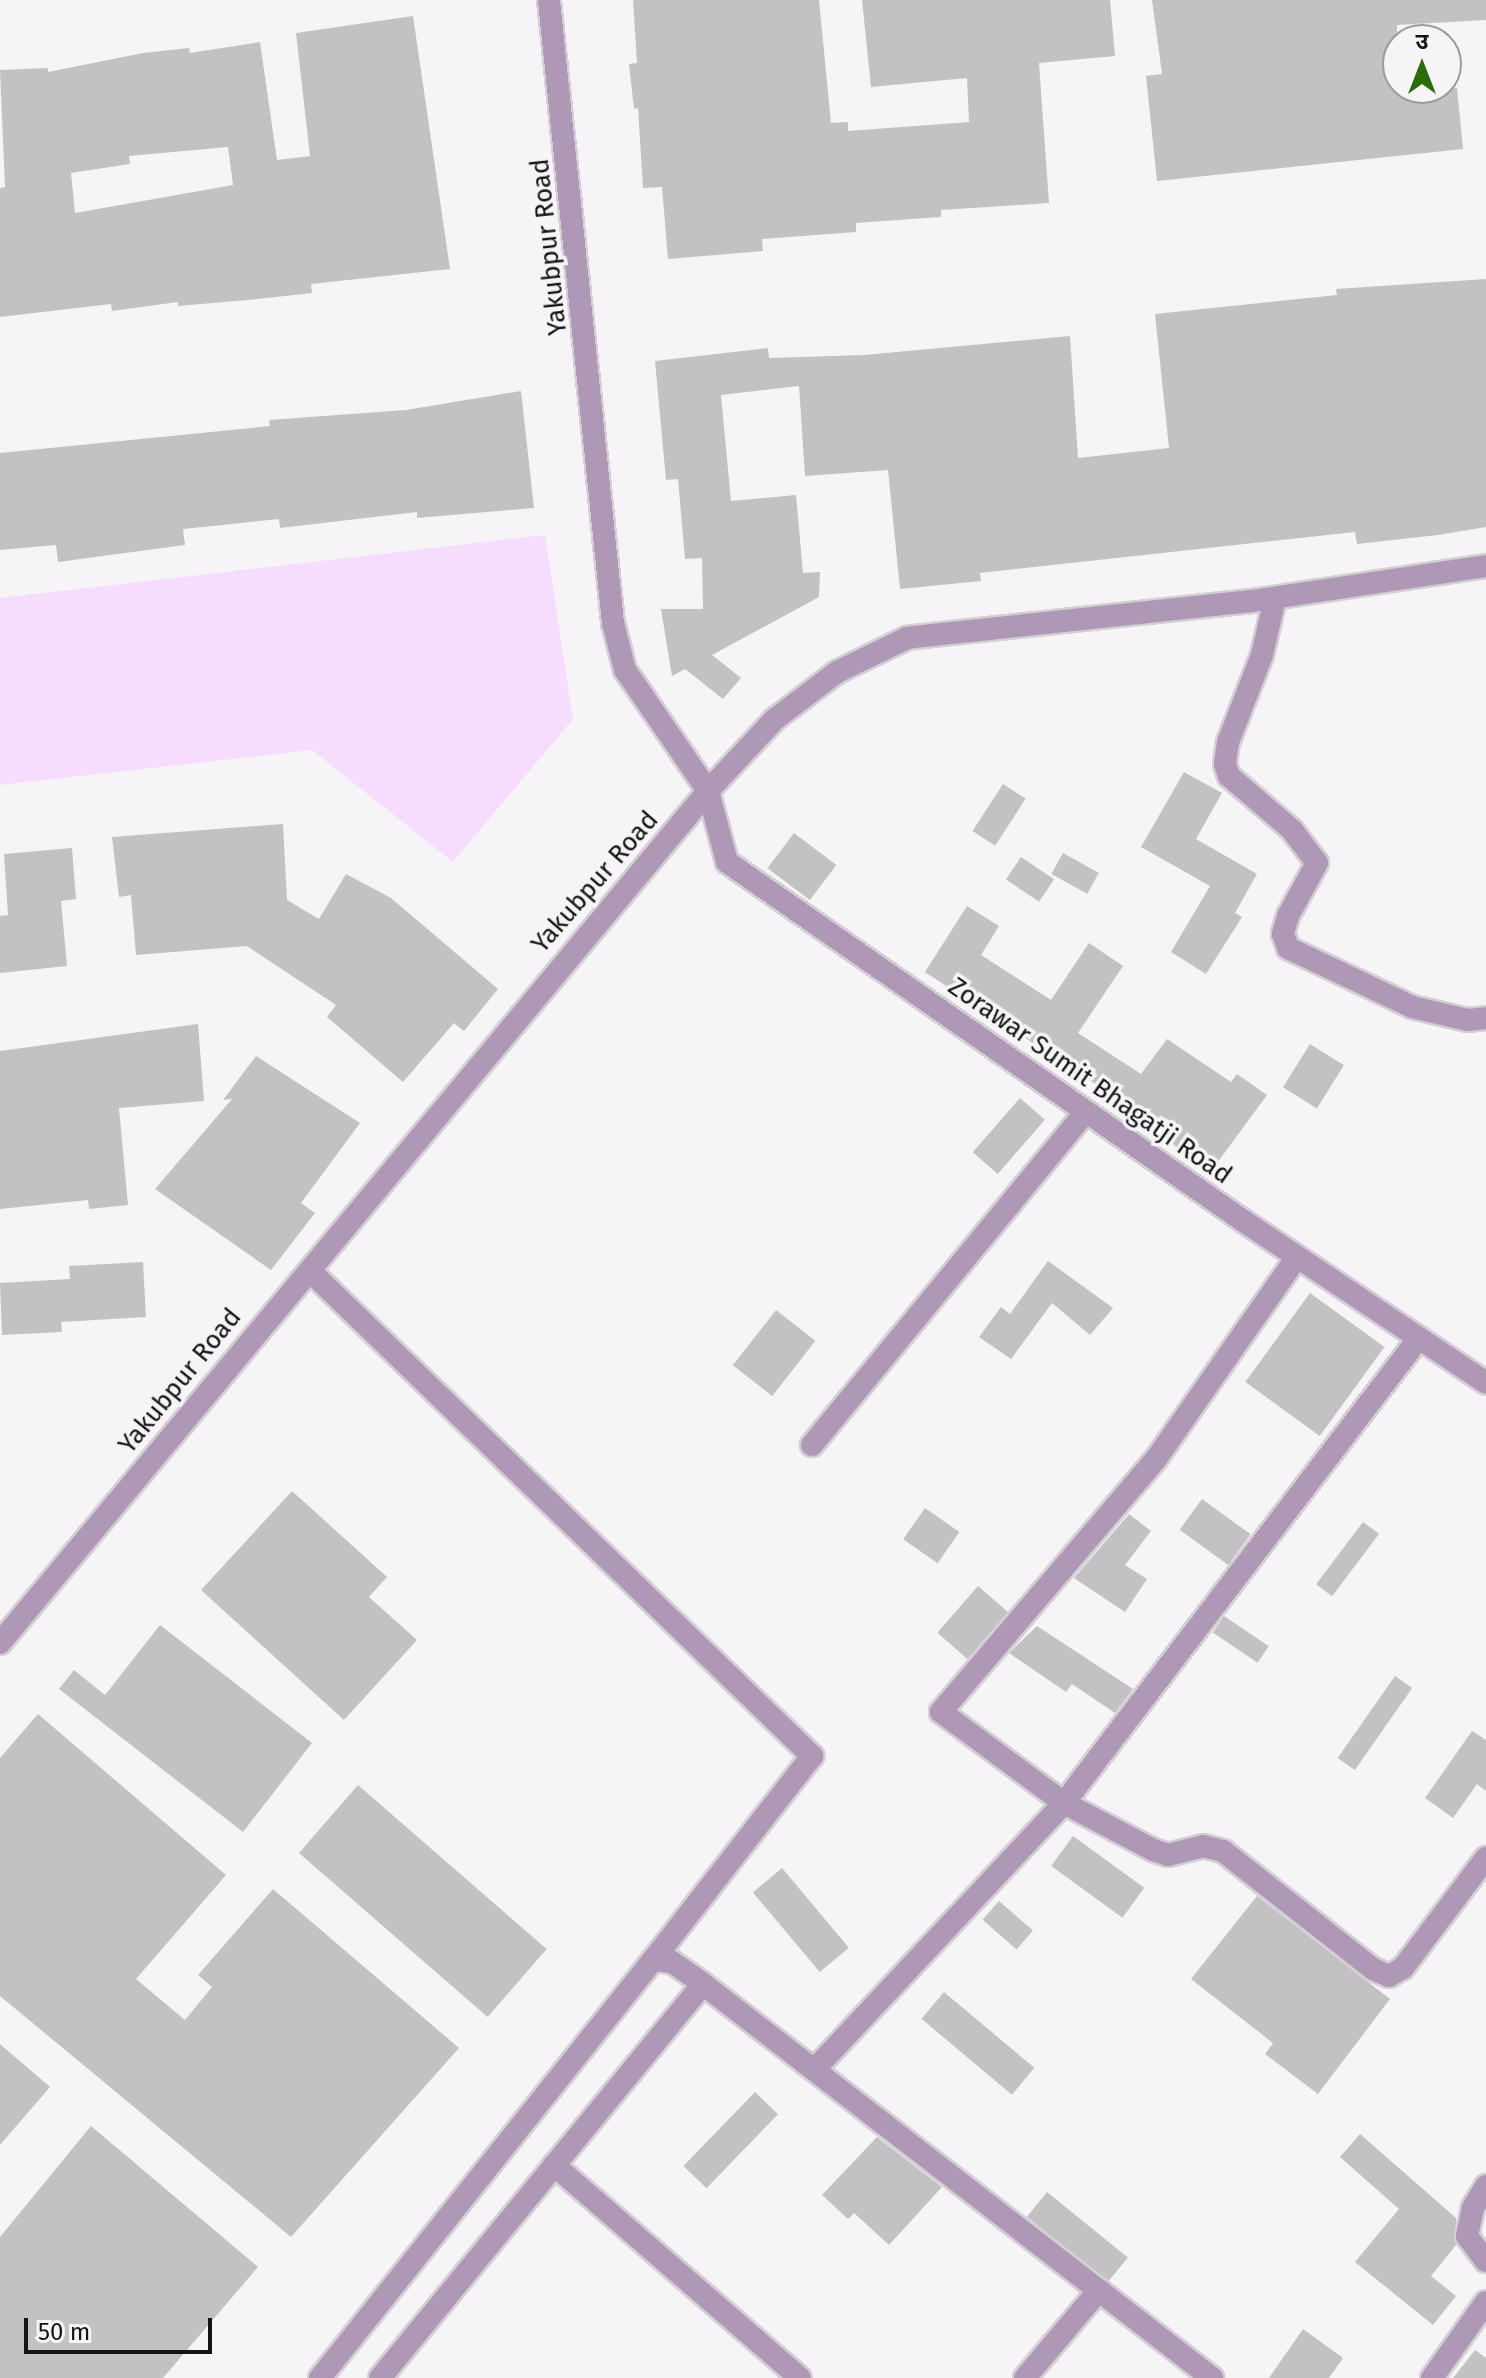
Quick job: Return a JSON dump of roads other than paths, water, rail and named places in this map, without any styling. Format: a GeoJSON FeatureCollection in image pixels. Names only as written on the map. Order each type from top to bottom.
{"type":"FeatureCollection","features":[{"type":"Feature","properties":{"kind":"street","name":"Yakubpur Road"},"geometry":{"type":"LineString","coordinates":[[0,1643],[311,1272],[425,1127],[708,791],[625,670],[613,623],[549,0]]}},
{"type":"Feature","properties":{"kind":"street"},"geometry":{"type":"LineString","coordinates":[[708,791],[774,720],[837,672],[907,638],[1275,598],[1486,566]]}},
{"type":"Feature","properties":{"kind":"street"},"geometry":{"type":"LineString","coordinates":[[1275,598],[1262,655],[1228,742],[1225,764],[1229,776],[1292,830],[1317,863],[1288,916],[1283,934],[1288,948],[1412,1007],[1468,1020],[1486,1018]]}},
{"type":"Feature","properties":{"kind":"street","name":"Zorawar Sumit Bhagatji Road"},"geometry":{"type":"LineString","coordinates":[[708,791],[727,862],[1085,1113],[1486,1383]]}},
{"type":"Feature","properties":{"kind":"street"},"geometry":{"type":"LineString","coordinates":[[812,1445],[1085,1113]]}},
{"type":"Feature","properties":{"kind":"street"},"geometry":{"type":"LineString","coordinates":[[1297,1257],[1156,1459],[941,1712],[1064,1803],[1168,1855],[1203,1846],[1223,1851],[1373,1969],[1389,1976],[1403,1968],[1486,1858]]}},
{"type":"Feature","properties":{"kind":"street"},"geometry":{"type":"LineString","coordinates":[[311,1272],[812,1756],[320,2378]]}},
{"type":"Feature","properties":{"kind":"street"},"geometry":{"type":"LineString","coordinates":[[816,2068],[1064,1803],[1419,1338]]}},
{"type":"Feature","properties":{"kind":"street"},"geometry":{"type":"LineString","coordinates":[[653,1960],[672,1962],[816,2068],[1212,2378]]}},
{"type":"Feature","properties":{"kind":"street"},"geometry":{"type":"LineString","coordinates":[[380,2378],[703,1984]]}},
{"type":"Feature","properties":{"kind":"street"},"geometry":{"type":"LineString","coordinates":[[554,2165],[800,2378]]}},
{"type":"Feature","properties":{"kind":"street"},"geometry":{"type":"LineString","coordinates":[[1486,2186],[1473,2208],[1467,2236],[1486,2261]]}},
{"type":"Feature","properties":{"kind":"street"},"geometry":{"type":"LineString","coordinates":[[1025,2378],[1099,2290]]}},
{"type":"Feature","properties":{"kind":"street"},"geometry":{"type":"LineString","coordinates":[[1432,2378],[1486,2302]]}}]}
